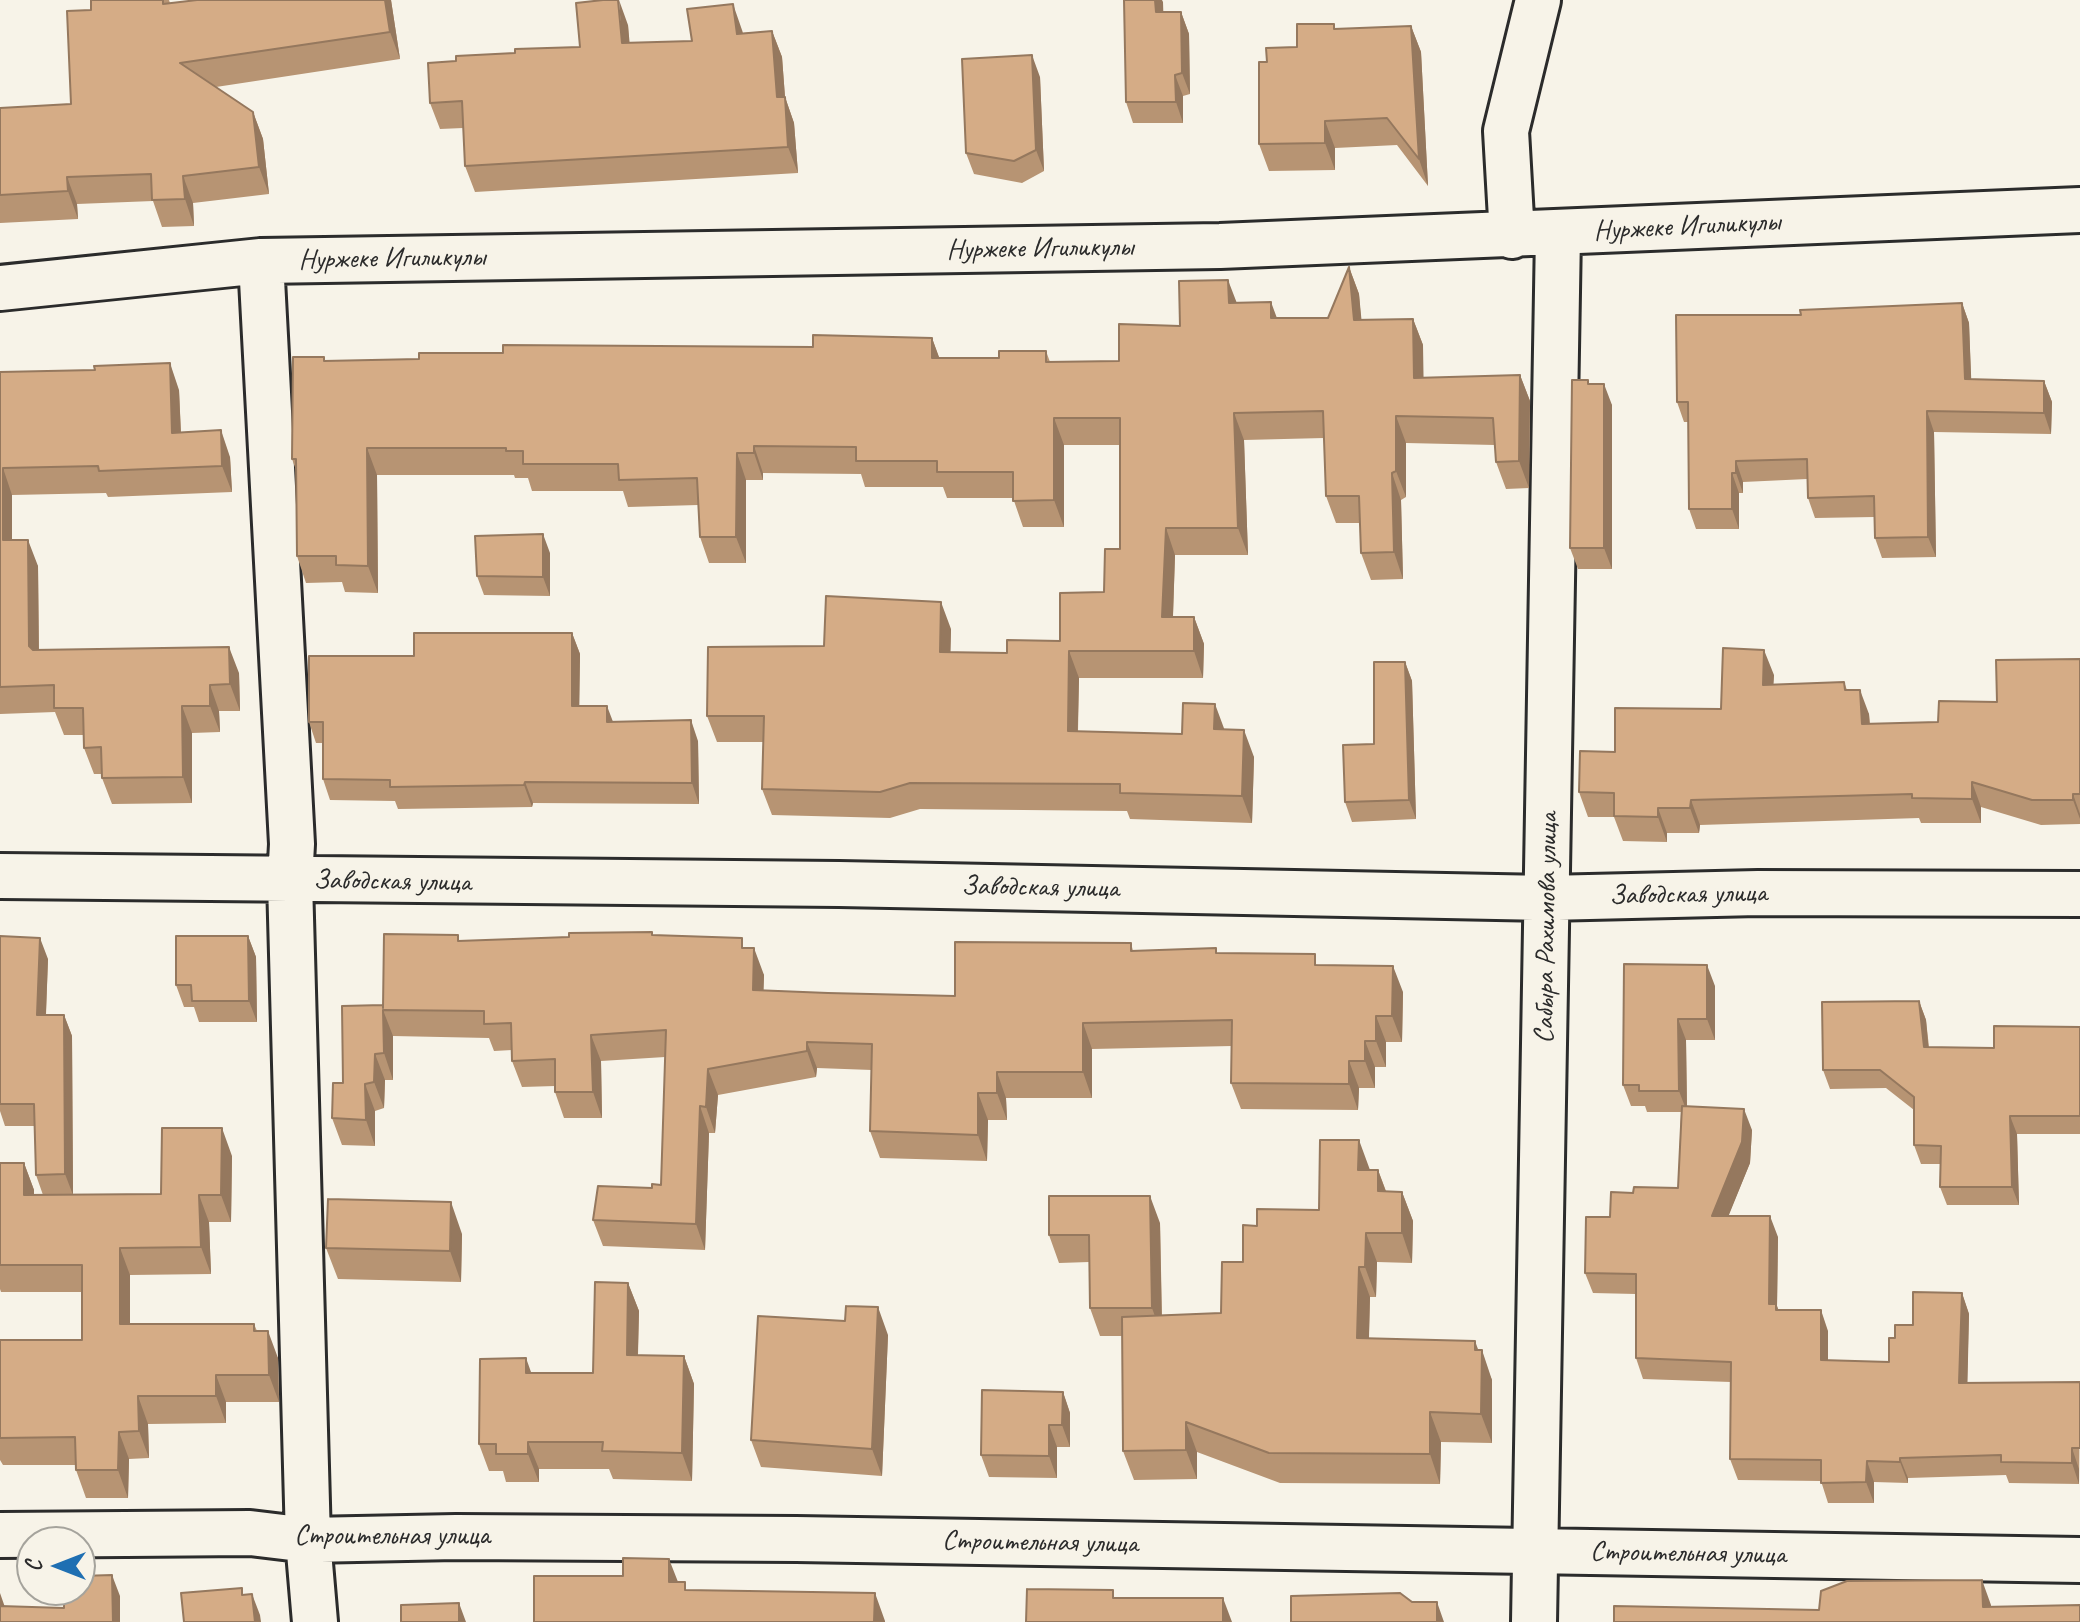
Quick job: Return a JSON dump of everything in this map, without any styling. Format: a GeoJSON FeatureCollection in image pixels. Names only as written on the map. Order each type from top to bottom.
{"type":"FeatureCollection","features":[{"type":"Feature","properties":{"kind":"street"},"geometry":{"type":"LineString","coordinates":[[1512,236],[1506,131],[1538,0]]}},
{"type":"Feature","properties":{"kind":"street","name":"Нуржеке Игиликулы"},"geometry":{"type":"LineString","coordinates":[[0,288],[261,261],[1220,246],[2080,210]]}},
{"type":"Feature","properties":{"kind":"street","name":"Сабыра Рахимова улица"},"geometry":{"type":"LineString","coordinates":[[1534,1622],[1558,234]]}},
{"type":"Feature","properties":{"kind":"street"},"geometry":{"type":"LineString","coordinates":[[261,261],[292,844],[290,881],[308,1540],[315,1622]]}},
{"type":"Feature","properties":{"kind":"street","name":"Заводская улица"},"geometry":{"type":"LineString","coordinates":[[0,876],[839,884],[1547,898],[1758,893],[2080,894]]}},
{"type":"Feature","properties":{"kind":"street","name":"Строительная улица"},"geometry":{"type":"LineString","coordinates":[[0,1535],[250,1533],[308,1540],[456,1537],[796,1539],[2080,1560]]}},
{"type":"Feature","properties":{"kind":"building"},"geometry":{"type":"Polygon","coordinates":[[[91,0],[163,0],[163,4],[197,0],[385,0],[390,32],[180,63],[253,112],[259,167],[183,176],[185,199],[152,200],[151,174],[67,177],[68,191],[0,195],[0,108],[71,104],[67,11],[91,10],[91,0]]]}},
{"type":"Feature","properties":{"kind":"building"},"geometry":{"type":"Polygon","coordinates":[[[618,0],[622,43],[692,41],[687,9],[733,4],[737,34],[772,31],[777,97],[785,97],[788,147],[465,166],[462,101],[430,103],[428,63],[456,61],[456,56],[515,53],[515,49],[580,47],[576,3],[618,0]]]}},
{"type":"Feature","properties":{"kind":"building"},"geometry":{"type":"Polygon","coordinates":[[[1124,0],[1155,0],[1156,12],[1181,12],[1182,73],[1175,75],[1176,102],[1126,102],[1124,0]]]}},
{"type":"Feature","properties":{"kind":"building"},"geometry":{"type":"Polygon","coordinates":[[[1297,24],[1334,24],[1334,29],[1411,26],[1419,159],[1387,118],[1325,121],[1325,143],[1259,144],[1259,62],[1267,62],[1266,48],[1297,47],[1297,24]]]}},
{"type":"Feature","properties":{"kind":"building"},"geometry":{"type":"Polygon","coordinates":[[[1032,55],[1036,150],[1014,161],[966,153],[962,59],[1032,55]]]}},
{"type":"Feature","properties":{"kind":"building"},"geometry":{"type":"Polygon","coordinates":[[[1349,267],[1354,320],[1413,319],[1414,378],[1520,375],[1519,461],[1496,462],[1493,418],[1396,416],[1396,471],[1392,473],[1394,552],[1361,553],[1359,496],[1326,496],[1323,411],[1234,413],[1238,528],[1166,528],[1162,617],[1194,617],[1194,651],[1069,651],[1068,731],[1182,734],[1183,703],[1215,704],[1214,729],[1244,730],[1242,796],[1120,793],[1120,784],[910,783],[880,792],[762,789],[764,716],[707,716],[708,647],[824,646],[826,596],[941,602],[940,652],[1007,653],[1007,640],[1060,641],[1060,593],[1104,592],[1105,549],[1120,549],[1120,418],[1054,418],[1054,500],[1013,501],[1013,472],[937,472],[937,461],[856,461],[856,447],[754,446],[754,453],[737,453],[736,537],[700,537],[697,478],[619,480],[618,464],[523,464],[523,451],[506,451],[506,448],[367,448],[368,566],[336,565],[336,556],[297,556],[296,459],[292,459],[293,357],[324,357],[324,361],[419,359],[419,353],[503,353],[503,345],[813,347],[813,335],[932,338],[932,358],[999,358],[999,351],[1046,351],[1046,362],[1119,361],[1119,324],[1180,326],[1179,281],[1228,280],[1229,303],[1271,302],[1271,318],[1328,318],[1349,267]]]}},
{"type":"Feature","properties":{"kind":"building"},"geometry":{"type":"Polygon","coordinates":[[[1962,303],[1965,379],[2044,381],[2044,413],[1927,411],[1928,537],[1875,538],[1874,496],[1808,498],[1807,459],[1736,461],[1736,473],[1732,473],[1732,509],[1689,509],[1688,402],[1677,402],[1676,315],[1801,315],[1800,310],[1962,303]]]}},
{"type":"Feature","properties":{"kind":"building"},"geometry":{"type":"Polygon","coordinates":[[[170,363],[172,433],[221,430],[222,466],[99,471],[98,466],[3,468],[3,540],[28,540],[29,646],[33,650],[229,647],[230,684],[210,685],[210,706],[182,706],[183,777],[102,778],[101,747],[84,748],[83,708],[54,708],[54,685],[0,687],[0,372],[95,370],[94,366],[170,363]]]}},
{"type":"Feature","properties":{"kind":"building"},"geometry":{"type":"Polygon","coordinates":[[[1572,380],[1604,384],[1604,548],[1570,548],[1572,380]]]}},
{"type":"Feature","properties":{"kind":"building"},"geometry":{"type":"Polygon","coordinates":[[[543,534],[543,577],[477,576],[475,536],[543,534]]]}},
{"type":"Feature","properties":{"kind":"building"},"geometry":{"type":"Polygon","coordinates":[[[414,633],[572,633],[572,706],[607,706],[607,722],[691,720],[692,783],[525,782],[524,785],[390,787],[390,780],[323,779],[323,722],[309,722],[309,656],[414,656],[414,633]]]}},
{"type":"Feature","properties":{"kind":"building"},"geometry":{"type":"Polygon","coordinates":[[[1723,648],[1764,650],[1763,685],[1844,682],[1845,690],[1860,690],[1862,724],[1938,722],[1939,701],[1997,702],[1996,660],[2080,659],[2080,794],[2073,794],[2073,800],[2032,800],[1972,782],[1972,799],[1912,798],[1912,794],[1691,800],[1690,808],[1658,808],[1658,817],[1614,816],[1614,793],[1579,792],[1580,751],[1615,752],[1615,708],[1721,709],[1723,648]]]}},
{"type":"Feature","properties":{"kind":"building"},"geometry":{"type":"Polygon","coordinates":[[[1374,662],[1405,662],[1409,800],[1345,802],[1343,745],[1374,744],[1374,662]]]}},
{"type":"Feature","properties":{"kind":"building"},"geometry":{"type":"Polygon","coordinates":[[[652,932],[652,935],[742,938],[742,948],[754,948],[753,990],[828,993],[955,996],[955,942],[1131,943],[1131,951],[1216,948],[1216,953],[1315,954],[1315,965],[1393,966],[1392,1016],[1376,1016],[1376,1041],[1365,1041],[1365,1061],[1349,1061],[1349,1084],[1231,1083],[1232,1020],[1083,1023],[1083,1072],[997,1072],[997,1093],[978,1093],[978,1135],[870,1131],[872,1044],[807,1042],[807,1051],[708,1069],[706,1107],[700,1106],[696,1224],[593,1220],[598,1186],[652,1188],[652,1184],[661,1185],[666,1030],[591,1035],[593,1092],[555,1092],[555,1059],[512,1061],[511,1023],[484,1024],[484,1011],[383,1010],[384,1053],[375,1054],[374,1082],[365,1084],[366,1120],[332,1118],[333,1083],[343,1083],[342,1006],[383,1005],[383,1008],[384,934],[458,935],[458,941],[569,937],[569,933],[652,932]]]}},
{"type":"Feature","properties":{"kind":"building"},"geometry":{"type":"Polygon","coordinates":[[[0,936],[40,938],[37,1015],[64,1015],[65,1174],[36,1175],[34,1104],[0,1104],[0,936]]]}},
{"type":"Feature","properties":{"kind":"building"},"geometry":{"type":"Polygon","coordinates":[[[176,936],[248,936],[249,1001],[192,1001],[191,985],[176,985],[176,936]]]}},
{"type":"Feature","properties":{"kind":"building"},"geometry":{"type":"Polygon","coordinates":[[[1624,964],[1707,965],[1707,1019],[1678,1019],[1679,1091],[1639,1091],[1639,1085],[1623,1085],[1624,964]]]}},
{"type":"Feature","properties":{"kind":"building"},"geometry":{"type":"Polygon","coordinates":[[[1919,1001],[1924,1047],[1994,1048],[1994,1026],[2080,1027],[2080,1116],[2010,1116],[2012,1187],[1940,1187],[1941,1146],[1914,1145],[1914,1097],[1880,1070],[1823,1070],[1822,1002],[1919,1001]]]}},
{"type":"Feature","properties":{"kind":"building"},"geometry":{"type":"Polygon","coordinates":[[[1682,1106],[1744,1109],[1742,1142],[1712,1216],[1770,1216],[1769,1304],[1776,1304],[1776,1310],[1821,1310],[1821,1360],[1889,1362],[1889,1338],[1895,1338],[1895,1325],[1913,1325],[1913,1292],[1962,1293],[1959,1383],[2080,1382],[2080,1448],[2072,1448],[2072,1463],[2001,1462],[2001,1455],[1900,1458],[1900,1462],[1867,1461],[1866,1482],[1821,1483],[1821,1460],[1730,1459],[1731,1362],[1636,1358],[1636,1274],[1585,1273],[1586,1217],[1610,1217],[1611,1192],[1633,1193],[1634,1187],[1678,1188],[1682,1106]]]}},
{"type":"Feature","properties":{"kind":"building"},"geometry":{"type":"Polygon","coordinates":[[[162,1128],[222,1128],[221,1195],[199,1195],[201,1247],[120,1248],[120,1324],[254,1324],[254,1331],[268,1331],[269,1375],[216,1375],[216,1396],[138,1396],[139,1431],[119,1432],[118,1470],[76,1470],[75,1437],[0,1438],[0,1340],[82,1340],[82,1265],[0,1265],[0,1163],[24,1163],[24,1195],[161,1194],[162,1128]]]}},
{"type":"Feature","properties":{"kind":"building"},"geometry":{"type":"Polygon","coordinates":[[[1320,1140],[1359,1140],[1358,1170],[1378,1170],[1378,1191],[1402,1192],[1402,1233],[1366,1233],[1365,1267],[1359,1267],[1357,1338],[1475,1341],[1475,1350],[1482,1350],[1481,1414],[1430,1412],[1430,1454],[1269,1453],[1186,1422],[1186,1450],[1123,1451],[1122,1317],[1221,1313],[1222,1262],[1243,1262],[1243,1225],[1257,1226],[1257,1209],[1319,1210],[1320,1140]]]}},
{"type":"Feature","properties":{"kind":"building"},"geometry":{"type":"Polygon","coordinates":[[[1049,1196],[1150,1196],[1152,1308],[1090,1308],[1089,1235],[1049,1235],[1049,1196]]]}},
{"type":"Feature","properties":{"kind":"building"},"geometry":{"type":"Polygon","coordinates":[[[328,1199],[451,1202],[450,1251],[326,1248],[328,1199]]]}},
{"type":"Feature","properties":{"kind":"building"},"geometry":{"type":"Polygon","coordinates":[[[595,1282],[628,1283],[627,1355],[684,1356],[682,1453],[602,1451],[603,1442],[528,1442],[528,1454],[496,1454],[496,1444],[479,1444],[480,1359],[526,1358],[526,1373],[593,1373],[595,1282]]]}},
{"type":"Feature","properties":{"kind":"building"},"geometry":{"type":"Polygon","coordinates":[[[846,1306],[878,1307],[872,1449],[751,1440],[758,1316],[845,1321],[846,1306]]]}},
{"type":"Feature","properties":{"kind":"building"},"geometry":{"type":"Polygon","coordinates":[[[982,1390],[1063,1392],[1062,1425],[1049,1425],[1049,1456],[981,1455],[982,1390]]]}},
{"type":"Feature","properties":{"kind":"building"},"geometry":{"type":"Polygon","coordinates":[[[623,1558],[669,1559],[669,1582],[685,1582],[685,1590],[875,1593],[874,1622],[534,1622],[534,1576],[623,1576],[623,1558]]]}},
{"type":"Feature","properties":{"kind":"building"},"geometry":{"type":"Polygon","coordinates":[[[112,1575],[113,1622],[0,1622],[0,1606],[96,1606],[96,1576],[112,1575]]]}},
{"type":"Feature","properties":{"kind":"building"},"geometry":{"type":"Polygon","coordinates":[[[1982,1580],[1983,1607],[2080,1605],[2080,1622],[1614,1622],[1614,1606],[1819,1610],[1821,1591],[1847,1581],[1982,1580]]]}},
{"type":"Feature","properties":{"kind":"building"},"geometry":{"type":"Polygon","coordinates":[[[242,1588],[242,1595],[252,1594],[255,1622],[184,1622],[181,1593],[242,1588]]]}},
{"type":"Feature","properties":{"kind":"building"},"geometry":{"type":"Polygon","coordinates":[[[1027,1589],[1113,1590],[1113,1598],[1223,1598],[1223,1622],[1026,1622],[1027,1589]]]}},
{"type":"Feature","properties":{"kind":"building"},"geometry":{"type":"Polygon","coordinates":[[[1400,1593],[1412,1602],[1437,1602],[1437,1622],[1291,1622],[1291,1596],[1400,1593]]]}},
{"type":"Feature","properties":{"kind":"building"},"geometry":{"type":"Polygon","coordinates":[[[459,1603],[459,1622],[401,1622],[401,1605],[459,1603]]]}}]}
